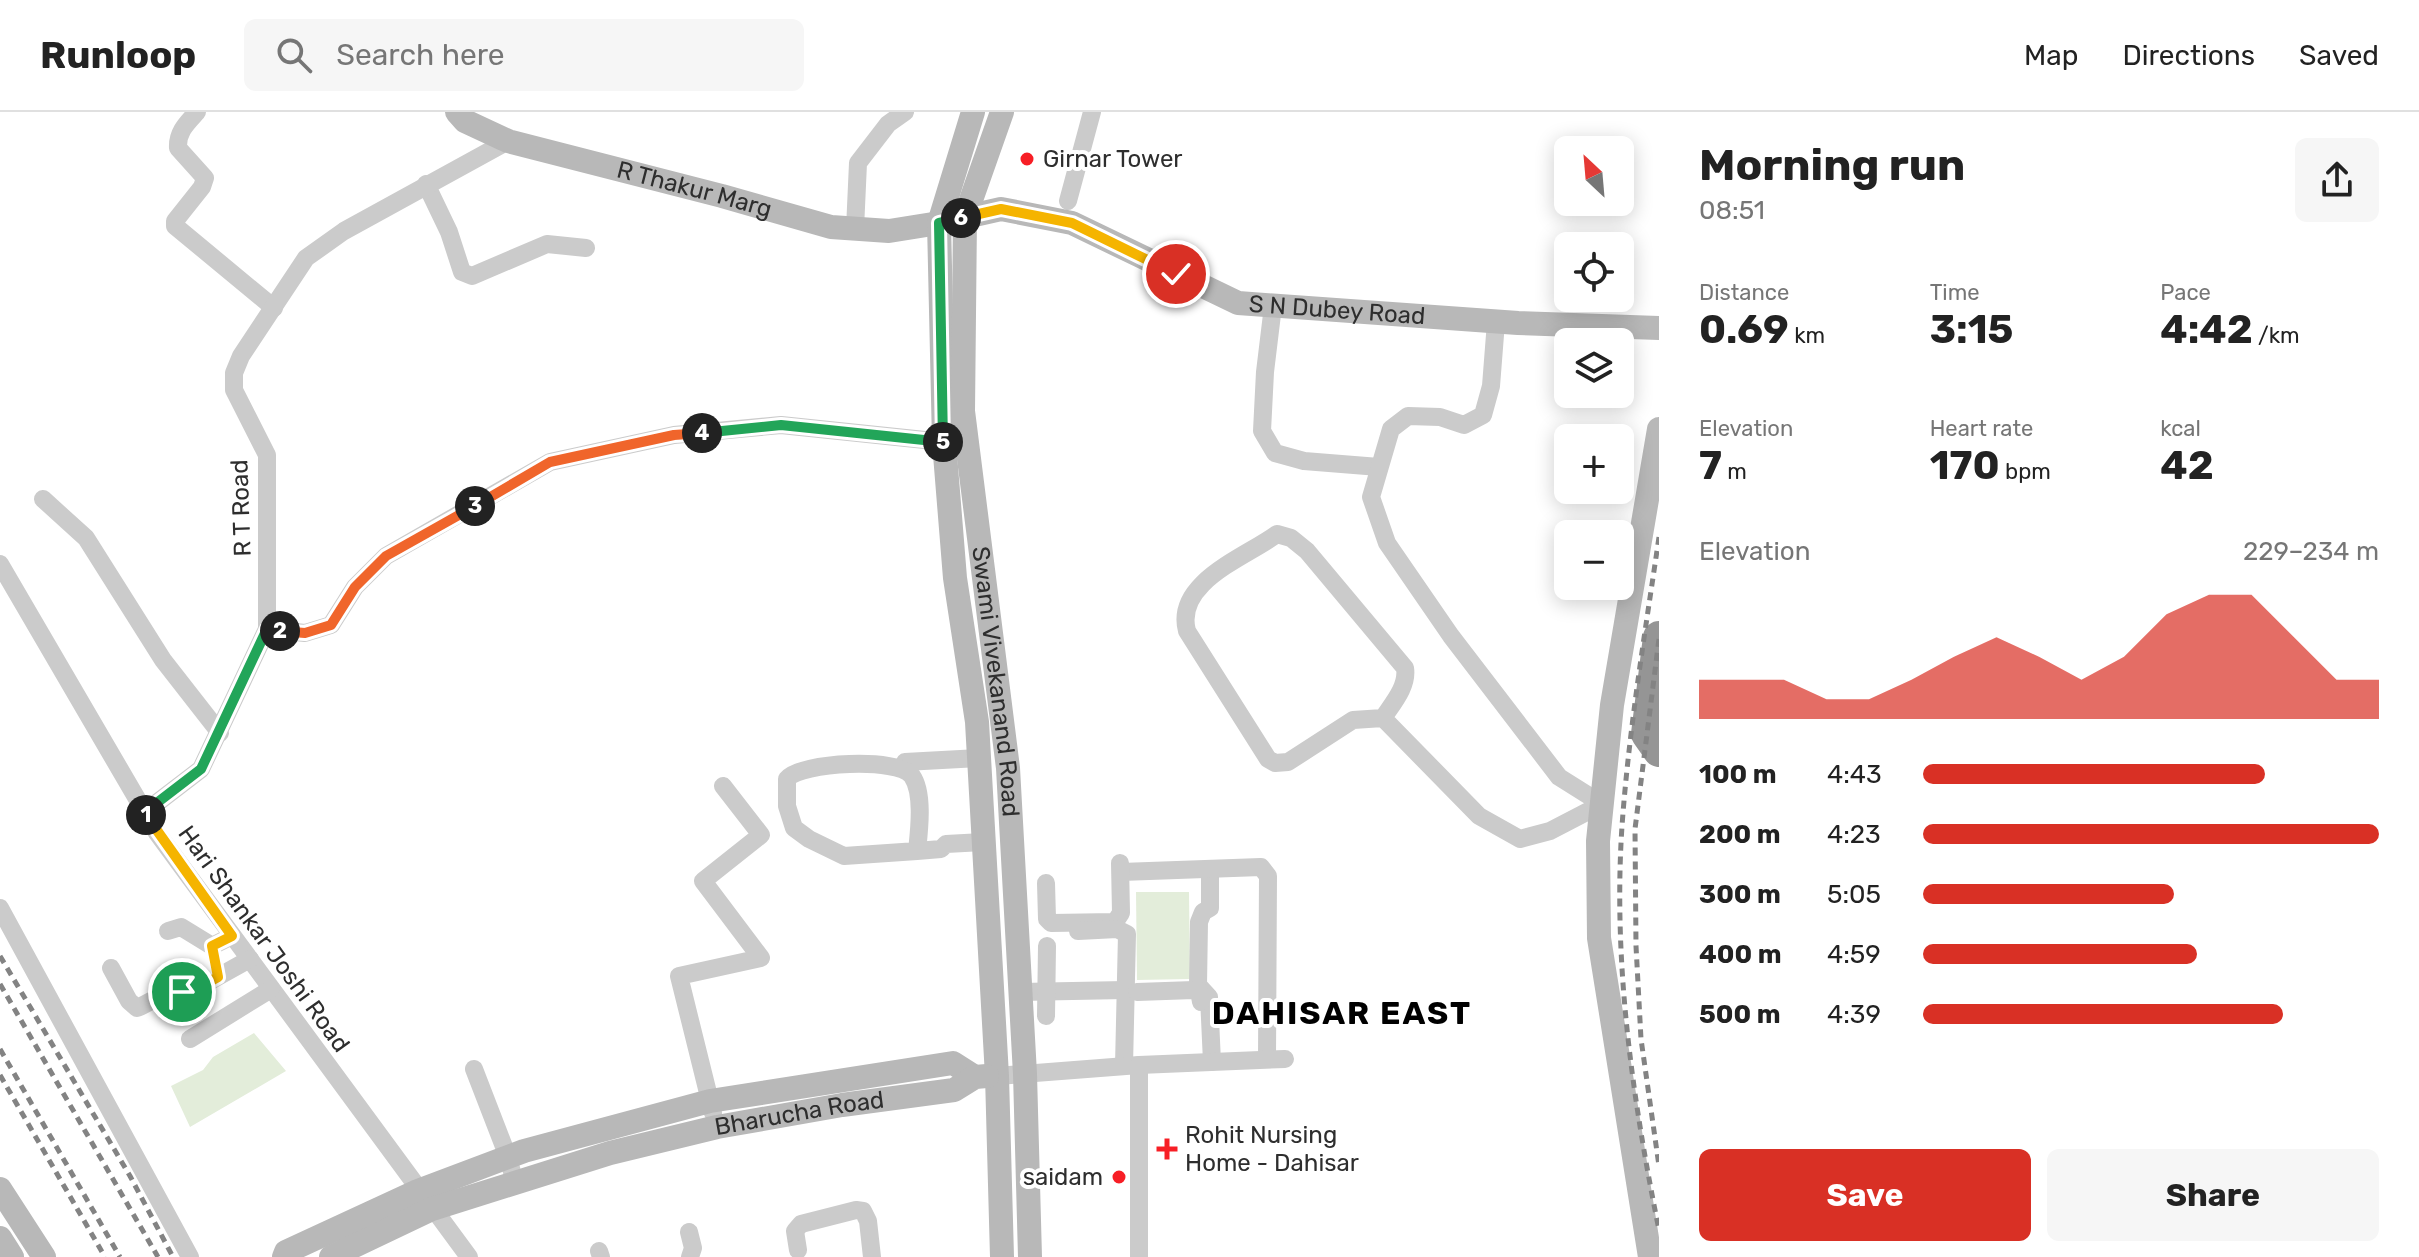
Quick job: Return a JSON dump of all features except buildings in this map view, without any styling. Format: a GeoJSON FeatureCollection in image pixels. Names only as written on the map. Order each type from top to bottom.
{"type":"FeatureCollection","features":[{"type":"Feature","properties":{"kind":"highway"},"geometry":{"type":"LineString","coordinates":[[1659,637],[1647,734],[1659,751]]}},
{"type":"Feature","properties":{"kind":"street"},"geometry":{"type":"LineString","coordinates":[[197,112],[183,128],[178,148],[205,178],[202,187],[175,221],[175,226],[274,308]]}},
{"type":"Feature","properties":{"kind":"street","name":"R Thakur Marg"},"geometry":{"type":"LineString","coordinates":[[457,112],[465,121],[508,141],[831,227],[889,231],[939,223]]}},
{"type":"Feature","properties":{"kind":"street"},"geometry":{"type":"LineString","coordinates":[[855,229],[858,163],[888,124],[905,112]]}},
{"type":"Feature","properties":{"kind":"street","name":"Swami Vivekanand Road"},"geometry":{"type":"LineString","coordinates":[[972,112],[939,223],[944,442],[955,578],[977,722],[984,847],[986,1076],[1002,1257]]}},
{"type":"Feature","properties":{"kind":"street","name":"Swami Vivekanand Road"},"geometry":{"type":"LineString","coordinates":[[1002,112],[965,217],[963,411],[1008,768],[1025,1074],[1030,1257]]}},
{"type":"Feature","properties":{"kind":"street"},"geometry":{"type":"LineString","coordinates":[[1068,201],[1092,112]]}},
{"type":"Feature","properties":{"kind":"street"},"geometry":{"type":"LineString","coordinates":[[508,141],[426,184],[449,232],[462,272],[472,276],[547,244],[586,248]]}},
{"type":"Feature","properties":{"kind":"street","name":"R T Road"},"geometry":{"type":"LineString","coordinates":[[267,629],[267,455],[234,390],[234,373],[241,356],[306,258],[344,231],[426,184]]}},
{"type":"Feature","properties":{"kind":"street","name":"S N Dubey Road"},"geometry":{"type":"LineString","coordinates":[[939,223],[1001,209],[1072,223],[1238,303],[1496,322],[1659,328]]}},
{"type":"Feature","properties":{"kind":"street"},"geometry":{"type":"LineString","coordinates":[[1273,306],[1262,431],[1275,453],[1304,461],[1379,467]]}},
{"type":"Feature","properties":{"kind":"street"},"geometry":{"type":"LineString","coordinates":[[1496,322],[1491,386],[1483,415],[1464,425],[1440,417],[1408,416],[1391,429],[1371,497],[1387,543],[1451,636],[1559,777],[1602,804]]}},
{"type":"Feature","properties":{"kind":"street"},"geometry":{"type":"LineString","coordinates":[[145,812],[201,769],[267,629],[305,633],[331,625],[355,587],[386,556],[550,462],[674,435],[781,425],[944,442]]}},
{"type":"Feature","properties":{"kind":"street"},"geometry":{"type":"LineString","coordinates":[[1650,1257],[1599,938],[1598,841],[1612,705],[1659,429]]}},
{"type":"Feature","properties":{"kind":"street"},"geometry":{"type":"LineString","coordinates":[[43,499],[86,538],[163,660],[220,733]]}},
{"type":"Feature","properties":{"kind":"street"},"geometry":{"type":"LineString","coordinates":[[1383,718],[1400,691],[1406,677],[1405,668],[1307,551],[1291,538],[1277,534],[1208,576],[1188,605],[1183,619],[1187,631],[1268,759],[1275,763],[1288,762],[1353,720],[1383,718],[1479,816],[1520,839],[1550,831],[1602,804]]}},
{"type":"Feature","properties":{"kind":"street","name":"Hari Shankar Joshi Road"},"geometry":{"type":"LineString","coordinates":[[0,564],[157,833],[469,1257]]}},
{"type":"Feature","properties":{"kind":"street"},"geometry":{"type":"LineString","coordinates":[[905,762],[979,758]]}},
{"type":"Feature","properties":{"kind":"street"},"geometry":{"type":"LineString","coordinates":[[917,851],[920,814],[916,786],[912,775],[906,771],[895,765],[874,764],[821,767],[796,771],[787,779],[787,806],[794,828],[817,844],[844,856],[917,851],[941,849],[947,853],[984,847]]}},
{"type":"Feature","properties":{"kind":"street"},"geometry":{"type":"LineString","coordinates":[[717,1127],[679,976],[761,958],[703,881],[761,835],[723,786]]}},
{"type":"Feature","properties":{"kind":"street"},"geometry":{"type":"LineString","coordinates":[[1046,883],[1047,919],[1051,923],[1115,922],[1121,913],[1121,866],[1210,870],[1210,908],[1203,912],[1199,922],[1198,985],[1209,997],[1212,1062]]}},
{"type":"Feature","properties":{"kind":"street","name":"Bharucha Road"},"geometry":{"type":"LineString","coordinates":[[331,1257],[425,1200],[515,1183],[610,1153],[717,1127],[842,1105],[954,1090],[986,1076],[1276,1059],[1268,876],[1261,867],[1210,870]]}},
{"type":"Feature","properties":{"kind":"street"},"geometry":{"type":"LineString","coordinates":[[0,908],[190,1257]]}},
{"type":"Feature","properties":{"kind":"street"},"geometry":{"type":"LineString","coordinates":[[168,931],[181,927],[212,946],[218,977]]}},
{"type":"Feature","properties":{"kind":"street"},"geometry":{"type":"LineString","coordinates":[[1078,931],[1117,929],[1127,934],[1139,1257]]}},
{"type":"Feature","properties":{"kind":"street"},"geometry":{"type":"LineString","coordinates":[[212,946],[232,936]]}},
{"type":"Feature","properties":{"kind":"street"},"geometry":{"type":"LineString","coordinates":[[1046,1016],[1047,946]]}},
{"type":"Feature","properties":{"kind":"street"},"geometry":{"type":"LineString","coordinates":[[111,968],[129,1001],[137,1008],[178,990],[187,994],[250,959]]}},
{"type":"Feature","properties":{"kind":"street"},"geometry":{"type":"LineString","coordinates":[[190,1039],[271,989]]}},
{"type":"Feature","properties":{"kind":"street"},"geometry":{"type":"LineString","coordinates":[[1020,992],[1199,991],[1203,1012],[1210,1017]]}},
{"type":"Feature","properties":{"kind":"street"},"geometry":{"type":"LineString","coordinates":[[284,1257],[286,1252],[425,1200],[508,1157],[710,1101],[953,1063],[986,1076]]}},
{"type":"Feature","properties":{"kind":"street"},"geometry":{"type":"LineString","coordinates":[[474,1069],[515,1183]]}},
{"type":"Feature","properties":{"kind":"street"},"geometry":{"type":"LineString","coordinates":[[0,1189],[44,1257]]}},
{"type":"Feature","properties":{"kind":"street"},"geometry":{"type":"LineString","coordinates":[[798,1250],[795,1231],[801,1224],[856,1210],[866,1214],[872,1257]]}},
{"type":"Feature","properties":{"kind":"street"},"geometry":{"type":"LineString","coordinates":[[689,1232],[693,1248],[690,1257]]}},
{"type":"Feature","properties":{"kind":"street"},"geometry":{"type":"LineString","coordinates":[[0,1238],[12,1257]]}},
{"type":"Feature","properties":{"kind":"green space"},"geometry":{"type":"Polygon","coordinates":[[[1136,892],[1189,892],[1190,979],[1137,980],[1136,892]]]}},
{"type":"Feature","properties":{"kind":"green space"},"geometry":{"type":"Polygon","coordinates":[[[254,1033],[286,1071],[190,1127],[171,1086],[203,1070],[213,1057],[254,1033]]]}},
{"type":"Feature","properties":{"kind":"railway"},"geometry":{"type":"LineString","coordinates":[[1659,537],[1629,753],[1620,877],[1627,1029],[1659,1230]]}},
{"type":"Feature","properties":{"kind":"railway"},"geometry":{"type":"LineString","coordinates":[[1659,639],[1635,829],[1641,1039],[1659,1166]]}},
{"type":"Feature","properties":{"kind":"railway"},"geometry":{"type":"LineString","coordinates":[[0,956],[130,1176],[173,1257]]}},
{"type":"Feature","properties":{"kind":"railway"},"geometry":{"type":"LineString","coordinates":[[0,984],[158,1257]]}},
{"type":"Feature","properties":{"kind":"railway"},"geometry":{"type":"LineString","coordinates":[[0,1049],[120,1257]]}},
{"type":"Feature","properties":{"kind":"railway"},"geometry":{"type":"LineString","coordinates":[[0,1075],[105,1257]]}},
{"type":"Feature","properties":{"kind":"place","name":"Girnar Tower"},"geometry":{"type":"Point","coordinates":[1027,159]}},
{"type":"Feature","properties":{"kind":"place","name":"Rohit Nursing Home - Dahisar"},"geometry":{"type":"Point","coordinates":[1167,1149]}},
{"type":"Feature","properties":{"kind":"place","name":"saidam"},"geometry":{"type":"Point","coordinates":[1119,1177]}},
{"type":"Feature","properties":{"kind":"district","name":"DAHISAR EAST"},"geometry":{"type":"Point","coordinates":[1342,1013]}},
{"type":"Feature","properties":{"kind":"route"},"geometry":{"type":"LineString","coordinates":[[182,992],[187,994],[218,977],[212,946],[232,936],[145,812],[201,769],[267,629],[305,633],[331,625],[355,587],[386,556],[550,462],[674,435],[781,425],[944,442],[939,223],[1001,209],[1072,223],[1176,274]]}}]}
